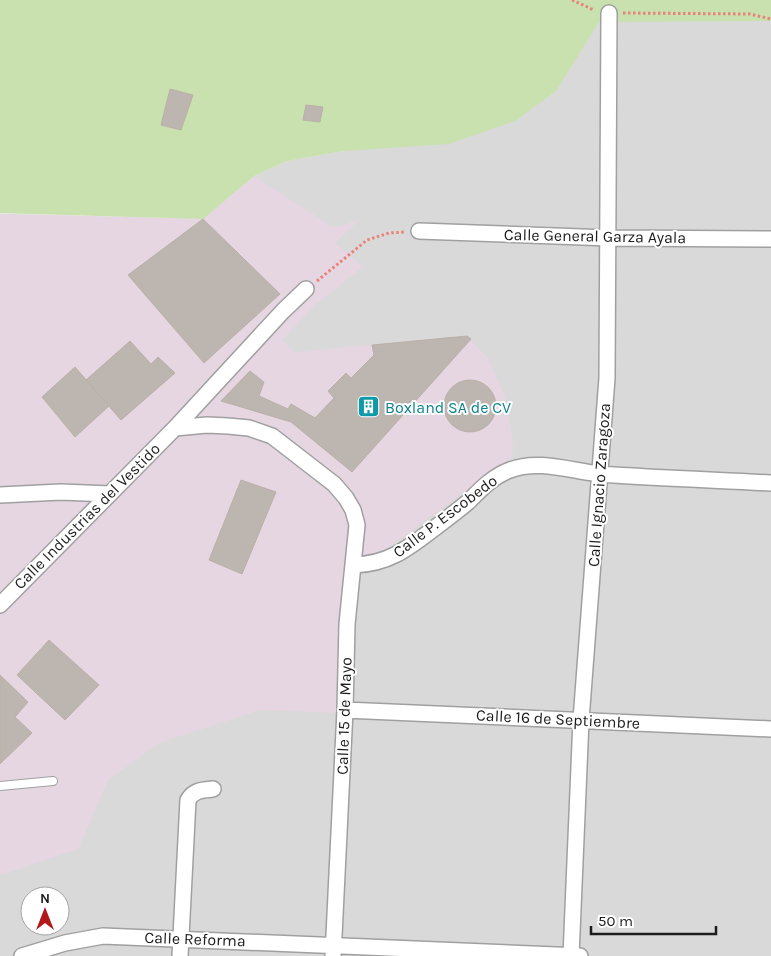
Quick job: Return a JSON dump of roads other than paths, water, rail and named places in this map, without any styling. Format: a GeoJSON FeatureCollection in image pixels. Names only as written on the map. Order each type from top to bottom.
{"type":"FeatureCollection","features":[{"type":"Feature","properties":{"kind":"street","name":"Calle Ignacio Zaragoza"},"geometry":{"type":"LineString","coordinates":[[571,956],[581,720],[607,378],[609,13]]}},
{"type":"Feature","properties":{"kind":"street","name":"Calle General Garza Ayala"},"geometry":{"type":"LineString","coordinates":[[418,232],[609,238],[771,239]]}},
{"type":"Feature","properties":{"kind":"street","name":"Calle Industrias del Vestido"},"geometry":{"type":"LineString","coordinates":[[0,605],[64,538],[175,428],[282,311],[306,290]]}},
{"type":"Feature","properties":{"kind":"street","name":"Calle 15 de Mayo"},"geometry":{"type":"LineString","coordinates":[[175,428],[207,425],[249,428],[272,436],[334,484],[346,498],[353,510],[358,525],[347,624],[334,951]]}},
{"type":"Feature","properties":{"kind":"street","name":"Calle P. Escobedo"},"geometry":{"type":"LineString","coordinates":[[354,565],[369,565],[405,550],[460,509],[487,484],[501,474],[519,467],[535,465],[599,474]]}},
{"type":"Feature","properties":{"kind":"street"},"geometry":{"type":"LineString","coordinates":[[599,474],[771,483]]}},
{"type":"Feature","properties":{"kind":"street"},"geometry":{"type":"LineString","coordinates":[[0,495],[60,492],[110,494]]}},
{"type":"Feature","properties":{"kind":"street","name":"Calle 16 de Septiembre"},"geometry":{"type":"LineString","coordinates":[[345,710],[771,729]]}},
{"type":"Feature","properties":{"kind":"street"},"geometry":{"type":"LineString","coordinates":[[180,956],[188,800],[196,791],[213,789]]}},
{"type":"Feature","properties":{"kind":"street","name":"Calle Reforma"},"geometry":{"type":"LineString","coordinates":[[22,956],[65,943],[103,936],[181,938],[334,951],[580,956]]}},
{"type":"Feature","properties":{"kind":"lane"},"geometry":{"type":"LineString","coordinates":[[0,786],[53,781]]}},
{"type":"Feature","properties":{"kind":"place","name":"Boxland SA de CV"},"geometry":{"type":"Point","coordinates":[369,407]}}]}
